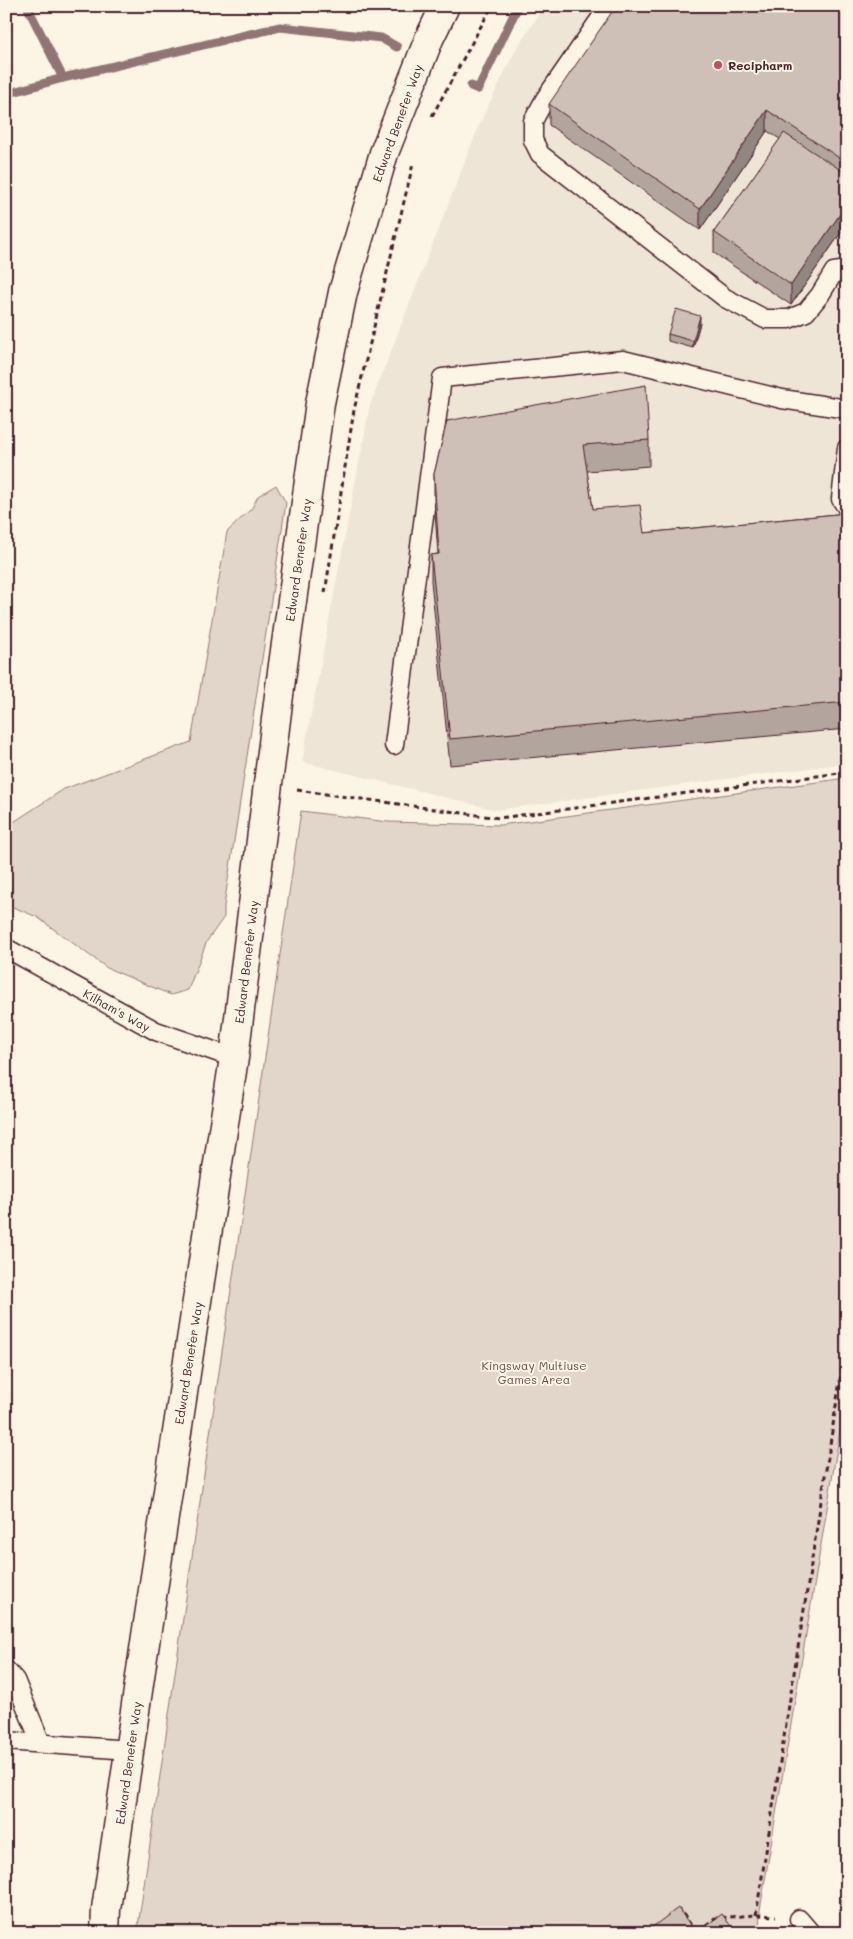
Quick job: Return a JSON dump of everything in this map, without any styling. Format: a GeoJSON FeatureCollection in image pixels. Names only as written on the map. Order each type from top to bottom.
{"type":"FeatureCollection","features":[{"type":"Feature","properties":{"kind":"main road","name":"Edward Benefer Way"},"geometry":{"type":"LineString","coordinates":[[105,1933],[106,1909],[129,1750],[234,1058],[281,679],[320,403],[343,292],[384,153],[429,39],[445,6]]}},
{"type":"Feature","properties":{"kind":"lane"},"geometry":{"type":"LineString","coordinates":[[609,6],[545,99],[534,121],[532,140],[540,154],[726,298],[765,319],[789,319],[806,312],[820,295],[834,272],[847,270]]}},
{"type":"Feature","properties":{"kind":"lane"},"geometry":{"type":"LineString","coordinates":[[394,745],[442,378],[623,360],[782,400],[847,409]]}},
{"type":"Feature","properties":{"kind":"lane"},"geometry":{"type":"LineString","coordinates":[[847,448],[841,499],[847,508]]}},
{"type":"Feature","properties":{"kind":"lane","name":"Kilham's Way"},"geometry":{"type":"LineString","coordinates":[[6,948],[156,1031],[234,1058]]}},
{"type":"Feature","properties":{"kind":"lane"},"geometry":{"type":"LineString","coordinates":[[6,1670],[16,1680],[41,1743]]}},
{"type":"Feature","properties":{"kind":"lane"},"geometry":{"type":"LineString","coordinates":[[6,1741],[129,1750]]}},
{"type":"Feature","properties":{"kind":"lane"},"geometry":{"type":"LineString","coordinates":[[799,1919],[811,1933]]}},
{"type":"Feature","properties":{"kind":"path"},"geometry":{"type":"LineString","coordinates":[[428,123],[492,6]]}},
{"type":"Feature","properties":{"kind":"path"},"geometry":{"type":"LineString","coordinates":[[324,595],[354,410],[414,159]]}},
{"type":"Feature","properties":{"kind":"path"},"geometry":{"type":"LineString","coordinates":[[293,789],[499,818],[847,772]]}},
{"type":"Feature","properties":{"kind":"path"},"geometry":{"type":"LineString","coordinates":[[673,1916],[681,1910],[696,1933],[715,1918],[756,1915],[847,1336]]}},
{"type":"Feature","properties":{"kind":"shaded area"},"geometry":{"type":"Polygon","coordinates":[[[544,6],[847,6],[847,763],[496,810],[302,762],[370,405],[479,125],[516,49],[544,6]]]}},
{"type":"Feature","properties":{"kind":"green space"},"geometry":{"type":"Polygon","coordinates":[[[276,485],[286,503],[224,906],[224,917],[207,941],[188,990],[171,995],[107,968],[37,917],[6,904],[6,827],[64,789],[191,742],[227,532],[252,508],[258,496],[276,485]]]}},
{"type":"Feature","properties":{"kind":"green space","name":"Kingsway Multiuse Games Area"},"geometry":{"type":"Polygon","coordinates":[[[847,778],[847,1389],[760,1910],[759,1933],[137,1933],[301,811],[388,822],[500,825],[847,778]]]}},
{"type":"Feature","properties":{"kind":"building","name":"Recipharm"},"geometry":{"type":"Polygon","coordinates":[[[616,6],[847,6],[847,163],[767,110],[700,209],[549,104],[616,6]]]}},
{"type":"Feature","properties":{"kind":"building"},"geometry":{"type":"Polygon","coordinates":[[[784,133],[847,174],[847,204],[791,285],[714,232],[784,133]]]}},
{"type":"Feature","properties":{"kind":"building"},"geometry":{"type":"Polygon","coordinates":[[[676,309],[700,316],[693,341],[668,334],[676,309]]]}},
{"type":"Feature","properties":{"kind":"building"},"geometry":{"type":"Polygon","coordinates":[[[646,385],[649,440],[583,445],[593,509],[640,505],[644,533],[847,513],[847,702],[450,739],[431,555],[439,554],[434,474],[447,421],[646,385]]]}},
{"type":"Feature","properties":{"kind":"building"},"geometry":{"type":"Polygon","coordinates":[[[678,1908],[696,1933],[654,1933],[651,1928],[678,1908]]]}},
{"type":"Feature","properties":{"kind":"building"},"geometry":{"type":"Polygon","coordinates":[[[722,1914],[736,1933],[696,1933],[722,1914]]]}},
{"type":"Feature","properties":{"kind":"waterway"},"geometry":{"type":"LineString","coordinates":[[27,6],[63,78]]}},
{"type":"Feature","properties":{"kind":"waterway"},"geometry":{"type":"LineString","coordinates":[[471,86],[478,89],[518,6]]}},
{"type":"Feature","properties":{"kind":"waterway"},"geometry":{"type":"LineString","coordinates":[[6,94],[63,78],[280,27],[381,38],[397,47]]}},
{"type":"Feature","properties":{"kind":"place","name":"Recipharm"},"geometry":{"type":"Point","coordinates":[718,65]}}]}
